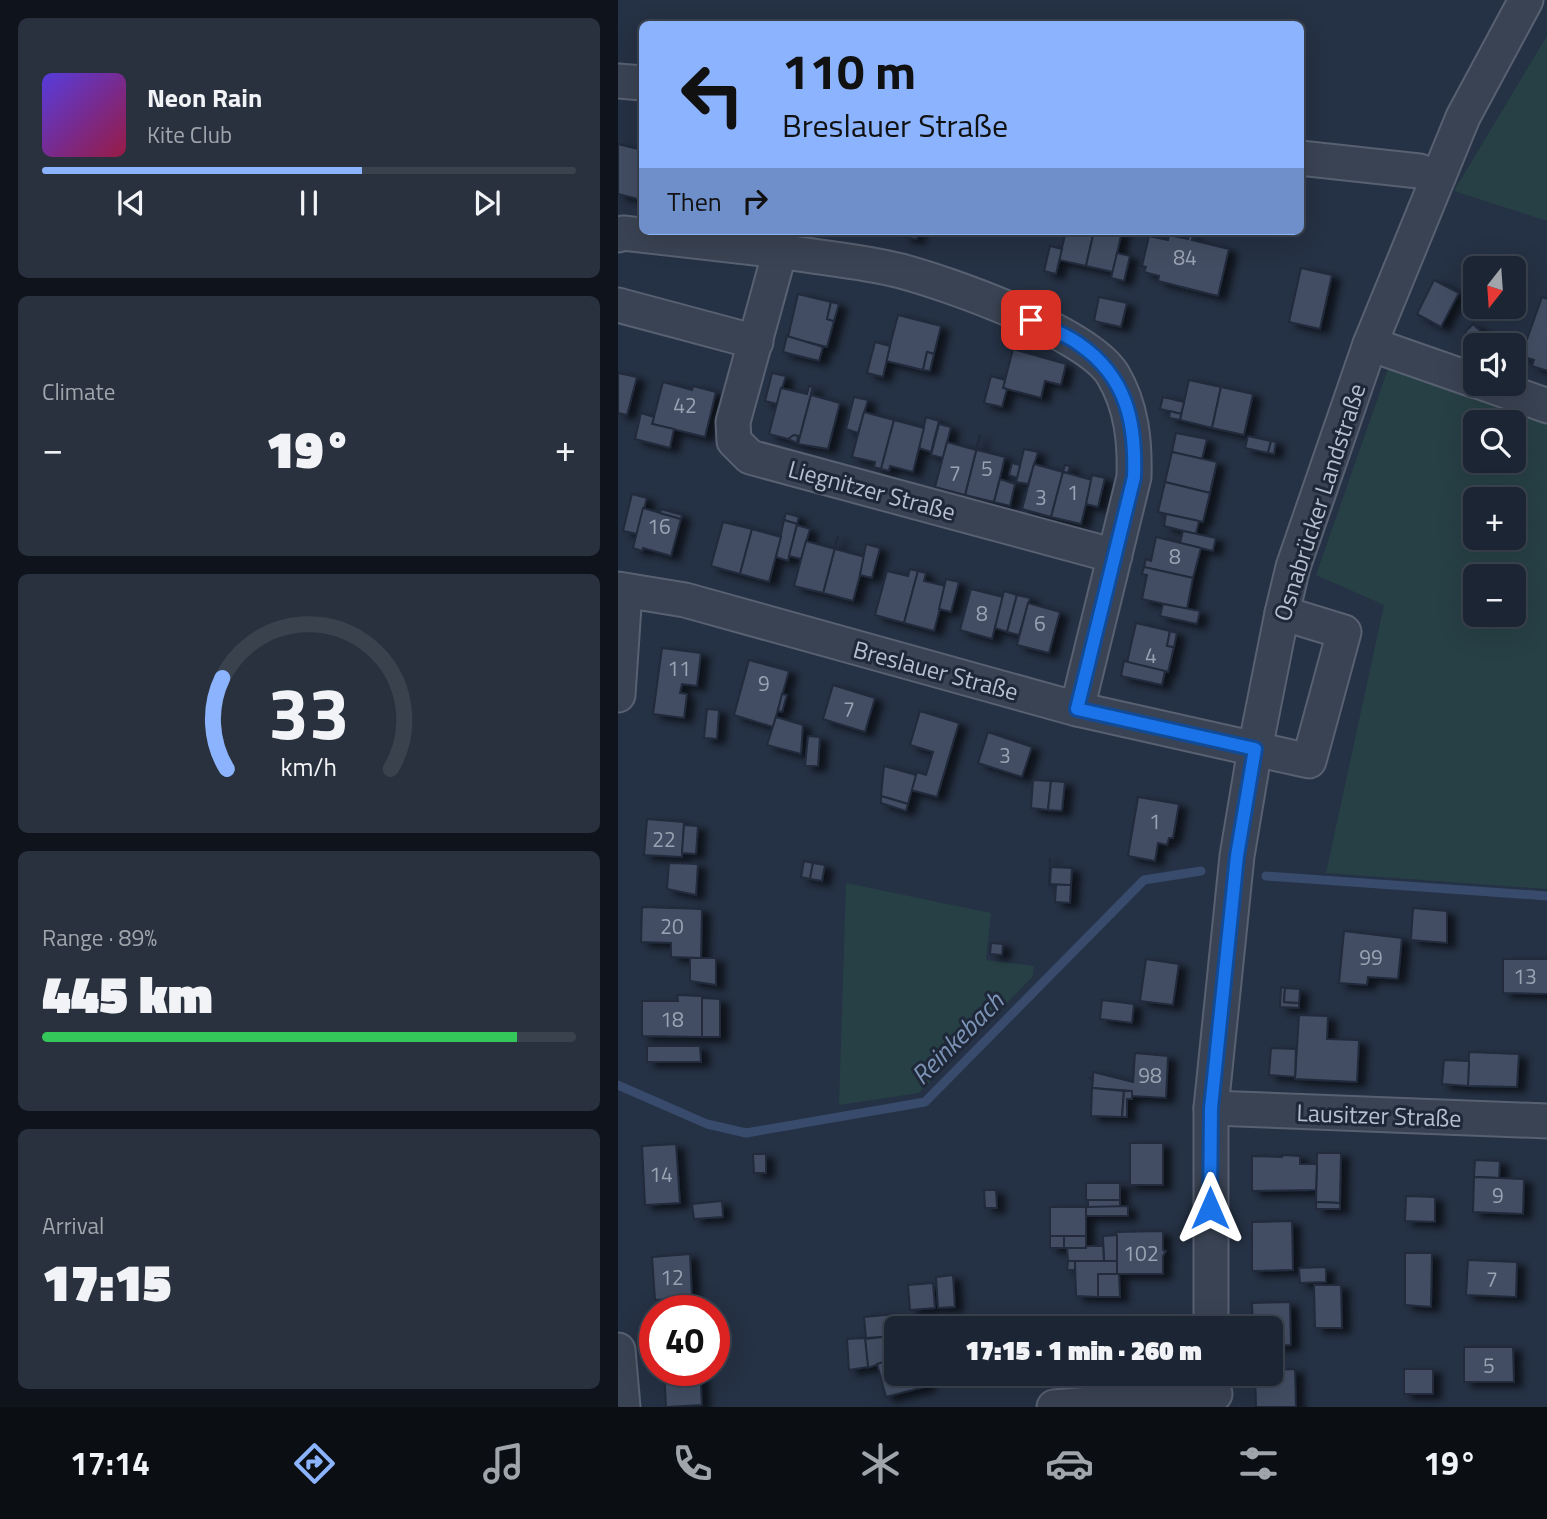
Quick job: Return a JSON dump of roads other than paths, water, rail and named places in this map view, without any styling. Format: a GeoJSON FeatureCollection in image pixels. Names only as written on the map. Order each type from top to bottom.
{"type":"FeatureCollection","features":[{"type":"Feature","properties":{"kind":"street","name":"Osnabrücker Landstraße"},"geometry":{"type":"LineString","coordinates":[[1211,1316],[1211,1108],[1237,856],[1255,749],[1293,567],[1370,344],[1438,177],[1463,117],[1526,0]]}},
{"type":"Feature","properties":{"kind":"street"},"geometry":{"type":"LineString","coordinates":[[618,81],[639,83]]}},
{"type":"Feature","properties":{"kind":"street"},"geometry":{"type":"LineString","coordinates":[[1304,158],[1419,171],[1438,177]]}},
{"type":"Feature","properties":{"kind":"street"},"geometry":{"type":"LineString","coordinates":[[618,235],[639,235]]}},
{"type":"Feature","properties":{"kind":"street"},"geometry":{"type":"LineString","coordinates":[[640,235],[780,251],[900,271],[1011,310],[1079,344],[1112,373],[1129,413],[1135,445],[1134,477],[1077,709]]}},
{"type":"Feature","properties":{"kind":"street","name":"Liegnitzer Straße"},"geometry":{"type":"LineString","coordinates":[[780,251],[734,422],[734,441],[750,457],[1115,556]]}},
{"type":"Feature","properties":{"kind":"street"},"geometry":{"type":"LineString","coordinates":[[618,305],[756,342]]}},
{"type":"Feature","properties":{"kind":"street"},"geometry":{"type":"LineString","coordinates":[[1370,344],[1463,376]]}},
{"type":"Feature","properties":{"kind":"street"},"geometry":{"type":"LineString","coordinates":[[1519,396],[1547,406]]}},
{"type":"Feature","properties":{"kind":"street"},"geometry":{"type":"LineString","coordinates":[[618,695],[622,590]]}},
{"type":"Feature","properties":{"kind":"street","name":"Breslauer Straße"},"geometry":{"type":"LineString","coordinates":[[622,590],[685,600],[1077,709],[1309,761],[1344,632],[1282,613]]}},
{"type":"Feature","properties":{"kind":"street","name":"Lausitzer Straße"},"geometry":{"type":"LineString","coordinates":[[1211,1108],[1547,1121]]}},
{"type":"Feature","properties":{"kind":"street"},"geometry":{"type":"LineString","coordinates":[[618,1350],[623,1407]]}},
{"type":"Feature","properties":{"kind":"street"},"geometry":{"type":"LineString","coordinates":[[1054,1407],[1215,1392]]}},
{"type":"Feature","properties":{"kind":"waterway","name":"Reinkebach"},"geometry":{"type":"LineString","coordinates":[[618,1085],[707,1124],[746,1133],[925,1102],[1144,880],[1201,871]]}},
{"type":"Feature","properties":{"kind":"waterway","name":"Reinkebach"},"geometry":{"type":"LineString","coordinates":[[1266,876],[1548,896]]}}]}
